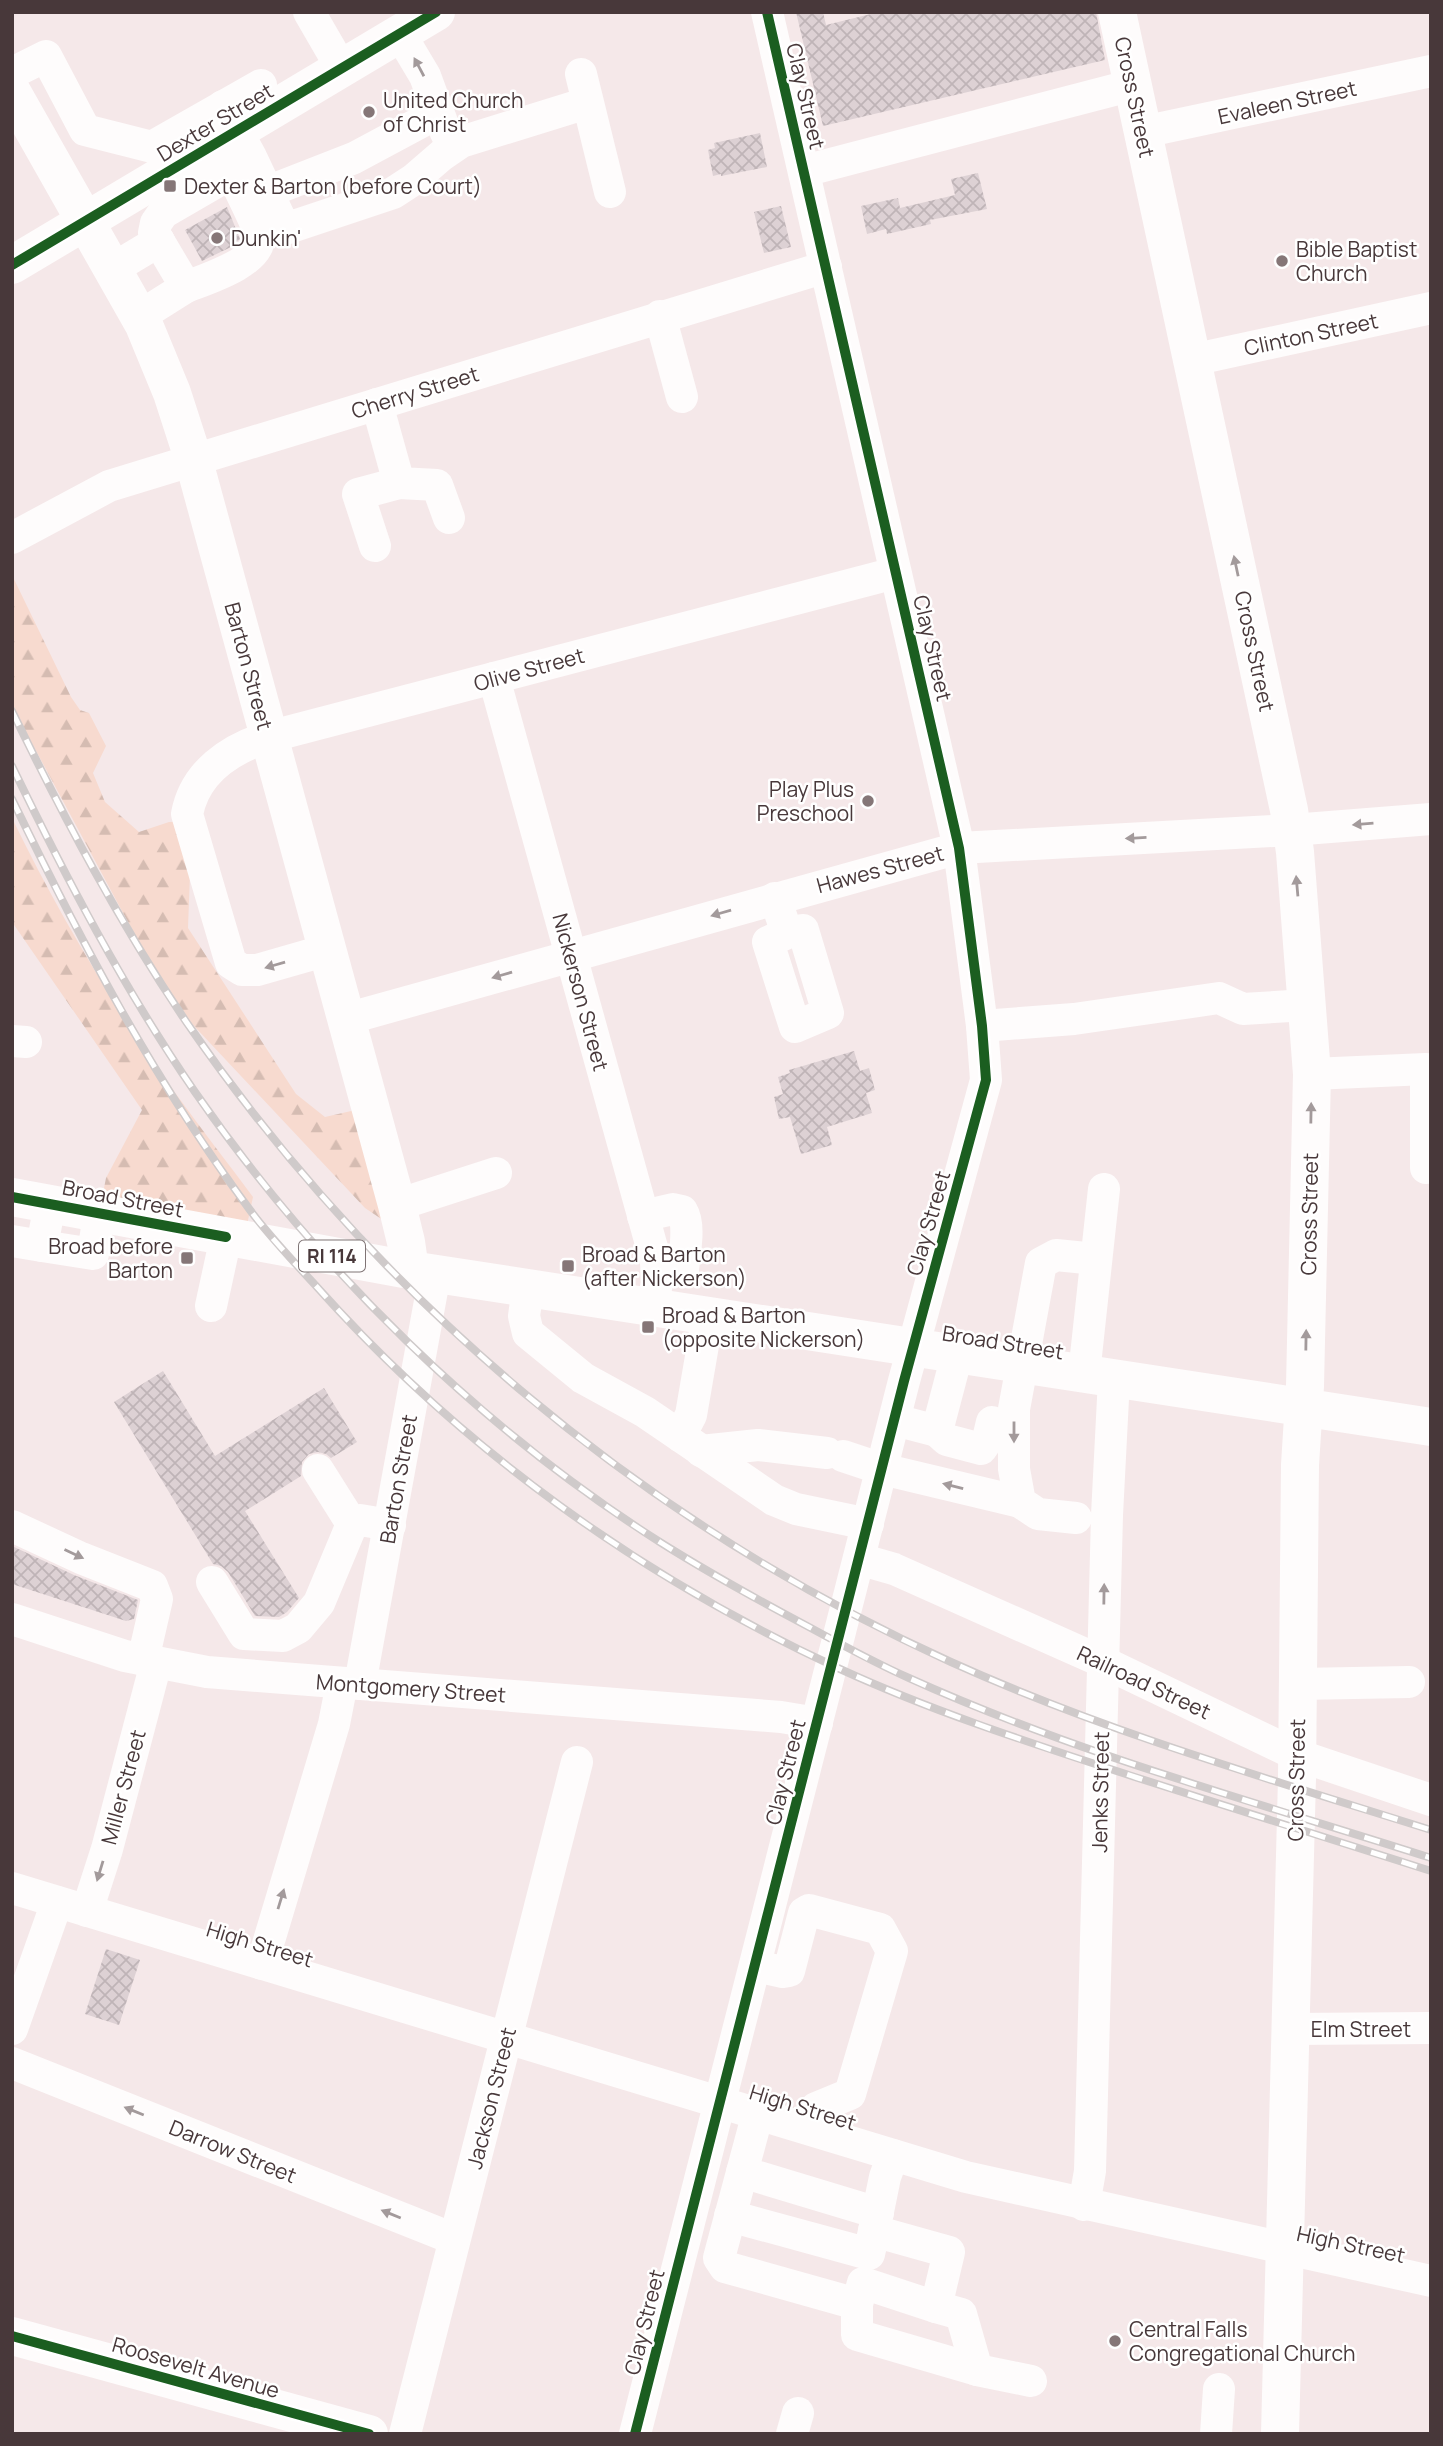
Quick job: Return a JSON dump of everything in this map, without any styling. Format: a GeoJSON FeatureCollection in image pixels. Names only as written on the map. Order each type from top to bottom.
{"type":"FeatureCollection","features":[{"type":"Feature","properties":{"kind":"main road","name":"Cross Street"},"geometry":{"type":"LineString","coordinates":[[1117,12],[1292,830],[1312,1074],[1300,1465],[1297,1766],[1280,2434]]}},
{"type":"Feature","properties":{"kind":"main road","name":"Dexter Street"},"geometry":{"type":"LineString","coordinates":[[12,265],[227,139],[419,20]]}},
{"type":"Feature","properties":{"kind":"main road","name":"Barton Street"},"geometry":{"type":"LineString","coordinates":[[12,92],[140,316],[169,382],[193,458],[406,1242],[420,1277]]}},
{"type":"Feature","properties":{"kind":"main road","name":"Broad Street"},"geometry":{"type":"LineString","coordinates":[[12,1197],[243,1240],[420,1277],[528,1288],[1431,1427]]}},
{"type":"Feature","properties":{"kind":"main road","name":"Roosevelt Avenue"},"geometry":{"type":"LineString","coordinates":[[12,2336],[369,2434]]}},
{"type":"Feature","properties":{"kind":"street"},"geometry":{"type":"LineString","coordinates":[[309,12],[342,69]]}},
{"type":"Feature","properties":{"kind":"street","name":"Clay Street"},"geometry":{"type":"LineString","coordinates":[[635,2434],[868,1524],[854,1460],[895,1420],[983,1095],[986,1073],[959,848],[767,12]]}},
{"type":"Feature","properties":{"kind":"street"},"geometry":{"type":"LineString","coordinates":[[419,20],[425,76],[452,148]]}},
{"type":"Feature","properties":{"kind":"street"},"geometry":{"type":"LineString","coordinates":[[12,73],[46,56],[85,130]]}},
{"type":"Feature","properties":{"kind":"street","name":"Evaleen Street"},"geometry":{"type":"LineString","coordinates":[[1143,132],[1431,71]]}},
{"type":"Feature","properties":{"kind":"street"},"geometry":{"type":"LineString","coordinates":[[186,287],[154,233],[156,223],[227,139],[261,85]]}},
{"type":"Feature","properties":{"kind":"street"},"geometry":{"type":"LineString","coordinates":[[804,171],[1133,85]]}},
{"type":"Feature","properties":{"kind":"street"},"geometry":{"type":"LineString","coordinates":[[227,139],[267,192],[285,229],[393,192],[413,180],[461,142],[552,114],[584,89],[610,192]]}},
{"type":"Feature","properties":{"kind":"street"},"geometry":{"type":"LineString","coordinates":[[267,192],[354,158],[438,113]]}},
{"type":"Feature","properties":{"kind":"street"},"geometry":{"type":"LineString","coordinates":[[48,154],[85,130],[152,147],[227,139]]}},
{"type":"Feature","properties":{"kind":"street"},"geometry":{"type":"LineString","coordinates":[[140,316],[186,287],[226,271],[257,248],[260,236],[227,139]]}},
{"type":"Feature","properties":{"kind":"street"},"geometry":{"type":"LineString","coordinates":[[114,268],[159,241]]}},
{"type":"Feature","properties":{"kind":"street","name":"Cherry Street"},"geometry":{"type":"LineString","coordinates":[[12,538],[109,485],[826,267]]}},
{"type":"Feature","properties":{"kind":"street","name":"Clinton Street"},"geometry":{"type":"LineString","coordinates":[[1192,360],[1431,308]]}},
{"type":"Feature","properties":{"kind":"street"},"geometry":{"type":"LineString","coordinates":[[660,316],[682,397]]}},
{"type":"Feature","properties":{"kind":"street"},"geometry":{"type":"LineString","coordinates":[[377,404],[399,484]]}},
{"type":"Feature","properties":{"kind":"street"},"geometry":{"type":"LineString","coordinates":[[375,546],[358,494],[399,484],[437,485],[449,517]]}},
{"type":"Feature","properties":{"kind":"street","name":"Olive Street"},"geometry":{"type":"LineString","coordinates":[[327,950],[250,971],[236,968],[228,957],[187,814],[198,785],[214,765],[239,748],[268,737],[895,573]]}},
{"type":"Feature","properties":{"kind":"street","name":"Nickerson Street"},"geometry":{"type":"LineString","coordinates":[[494,678],[643,1216],[657,1274],[652,1307]]}},
{"type":"Feature","properties":{"kind":"street","name":"Hawes Street"},"geometry":{"type":"LineString","coordinates":[[346,1019],[959,848],[1292,830],[1431,819]]}},
{"type":"Feature","properties":{"kind":"street"},"geometry":{"type":"LineString","coordinates":[[775,898],[787,933]]}},
{"type":"Feature","properties":{"kind":"street"},"geometry":{"type":"LineString","coordinates":[[982,1026],[1074,1019],[1219,998],[1243,1009],[1307,1005]]}},
{"type":"Feature","properties":{"kind":"street"},"geometry":{"type":"LineString","coordinates":[[1312,1074],[1426,1069],[1426,1168]]}},
{"type":"Feature","properties":{"kind":"street"},"geometry":{"type":"LineString","coordinates":[[397,1205],[496,1173]]}},
{"type":"Feature","properties":{"kind":"street","name":"Jenks Street"},"geometry":{"type":"LineString","coordinates":[[1084,2205],[1090,2171],[1103,1662],[1091,1517],[1099,1377],[1096,1259],[1104,1189]]}},
{"type":"Feature","properties":{"kind":"street"},"geometry":{"type":"LineString","coordinates":[[50,1205],[27,1244],[93,1254],[99,1214]]}},
{"type":"Feature","properties":{"kind":"street"},"geometry":{"type":"LineString","coordinates":[[643,1216],[673,1209],[682,1211],[686,1217],[682,1270]]}},
{"type":"Feature","properties":{"kind":"street"},"geometry":{"type":"LineString","coordinates":[[211,1306],[243,1240]]}},
{"type":"Feature","properties":{"kind":"street"},"geometry":{"type":"LineString","coordinates":[[1020,1502],[1014,1469],[1014,1409],[1041,1263],[1056,1255],[1096,1259]]}},
{"type":"Feature","properties":{"kind":"street","name":"Barton Street"},"geometry":{"type":"LineString","coordinates":[[262,1965],[334,1724],[351,1683],[390,1525],[412,1406],[420,1277]]}},
{"type":"Feature","properties":{"kind":"street"},"geometry":{"type":"LineString","coordinates":[[528,1288],[524,1316],[528,1334],[594,1385],[645,1412],[785,1505],[868,1524]]}},
{"type":"Feature","properties":{"kind":"street"},"geometry":{"type":"LineString","coordinates":[[690,1443],[691,1415],[708,1316]]}},
{"type":"Feature","properties":{"kind":"street"},"geometry":{"type":"LineString","coordinates":[[937,1431],[957,1355]]}},
{"type":"Feature","properties":{"kind":"street"},"geometry":{"type":"LineString","coordinates":[[895,1420],[937,1431],[947,1440],[981,1449],[988,1439],[992,1422]]}},
{"type":"Feature","properties":{"kind":"street"},"geometry":{"type":"LineString","coordinates":[[690,1443],[788,1448],[854,1460],[1020,1502],[1038,1514],[1091,1517]]}},
{"type":"Feature","properties":{"kind":"street"},"geometry":{"type":"LineString","coordinates":[[318,1470],[352,1524]]}},
{"type":"Feature","properties":{"kind":"street"},"geometry":{"type":"LineString","coordinates":[[212,1582],[244,1634],[283,1636],[298,1628],[319,1603],[352,1524],[360,1520],[390,1525]]}},
{"type":"Feature","properties":{"kind":"street","name":"Miller Street"},"geometry":{"type":"LineString","coordinates":[[12,1526],[81,1558],[152,1586],[157,1599],[150,1662],[110,1835],[87,1911]]}},
{"type":"Feature","properties":{"kind":"street","name":"Railroad Street"},"geometry":{"type":"LineString","coordinates":[[859,1559],[894,1570],[1103,1662],[1297,1766],[1431,1800]]}},
{"type":"Feature","properties":{"kind":"street","name":"Montgomery Street"},"geometry":{"type":"LineString","coordinates":[[12,1619],[150,1662],[233,1675],[351,1683],[591,1715],[781,1717],[817,1723]]}},
{"type":"Feature","properties":{"kind":"street"},"geometry":{"type":"LineString","coordinates":[[1298,1684],[1409,1682]]}},
{"type":"Feature","properties":{"kind":"street","name":"Jackson Street"},"geometry":{"type":"LineString","coordinates":[[405,2434],[577,1762]]}},
{"type":"Feature","properties":{"kind":"street","name":"High Street"},"geometry":{"type":"LineString","coordinates":[[12,1888],[997,2186],[1431,2281]]}},
{"type":"Feature","properties":{"kind":"street"},"geometry":{"type":"LineString","coordinates":[[12,2029],[25,1954],[57,1902]]}},
{"type":"Feature","properties":{"kind":"street"},"geometry":{"type":"LineString","coordinates":[[755,1966],[789,1971],[804,1913],[809,1910],[880,1929],[892,1951],[850,2094],[816,2108],[809,2128]]}},
{"type":"Feature","properties":{"kind":"street","name":"Elm Street"},"geometry":{"type":"LineString","coordinates":[[1291,2029],[1431,2028]]}},
{"type":"Feature","properties":{"kind":"street","name":"Darrow Street"},"geometry":{"type":"LineString","coordinates":[[12,2063],[454,2239]]}},
{"type":"Feature","properties":{"kind":"street"},"geometry":{"type":"LineString","coordinates":[[758,2113],[719,2258],[725,2267],[950,2252],[936,2307]]}},
{"type":"Feature","properties":{"kind":"street"},"geometry":{"type":"LineString","coordinates":[[893,2154],[885,2177],[868,2257],[857,2335],[977,2370],[1031,2381]]}},
{"type":"Feature","properties":{"kind":"street"},"geometry":{"type":"LineString","coordinates":[[741,2172],[868,2257],[936,2307],[961,2314],[977,2370]]}},
{"type":"Feature","properties":{"kind":"street"},"geometry":{"type":"LineString","coordinates":[[730,2217],[868,2257]]}},
{"type":"Feature","properties":{"kind":"street"},"geometry":{"type":"LineString","coordinates":[[1216,2434],[1219,2389]]}},
{"type":"Feature","properties":{"kind":"green space"},"geometry":{"type":"Polygon","coordinates":[[[12,575],[71,697],[80,710],[89,713],[106,746],[93,773],[105,802],[139,832],[169,822],[192,821],[188,928],[296,1094],[325,1117],[373,1106],[423,1247],[365,1208],[167,995],[12,706],[12,575]]]}},
{"type":"Feature","properties":{"kind":"green space"},"geometry":{"type":"Polygon","coordinates":[[[12,818],[68,925],[109,994],[176,1094],[253,1197],[244,1239],[99,1213],[106,1178],[142,1110],[12,922],[12,818]]]}},
{"type":"Feature","properties":{"kind":"building"},"geometry":{"type":"Polygon","coordinates":[[[796,12],[823,12],[826,25],[879,12],[1096,12],[1105,60],[823,126],[796,12]]]}},
{"type":"Feature","properties":{"kind":"building"},"geometry":{"type":"Polygon","coordinates":[[[760,133],[767,167],[713,176],[708,150],[715,148],[714,143],[760,133]]]}},
{"type":"Feature","properties":{"kind":"building"},"geometry":{"type":"Polygon","coordinates":[[[978,173],[987,209],[930,220],[931,224],[887,234],[886,229],[867,234],[861,206],[898,198],[900,208],[955,195],[951,179],[978,173]]]}},
{"type":"Feature","properties":{"kind":"building"},"geometry":{"type":"Polygon","coordinates":[[[781,206],[791,247],[764,253],[754,212],[781,206]]]}},
{"type":"Feature","properties":{"kind":"building","name":"Dunkin'"},"geometry":{"type":"Polygon","coordinates":[[[227,207],[240,239],[231,247],[202,261],[185,230],[227,207]]]}},
{"type":"Feature","properties":{"kind":"building"},"geometry":{"type":"Polygon","coordinates":[[[854,1051],[860,1071],[869,1068],[875,1090],[866,1093],[872,1113],[827,1127],[832,1145],[801,1154],[790,1117],[779,1119],[774,1097],[783,1094],[778,1077],[790,1073],[789,1070],[854,1051]]]}},
{"type":"Feature","properties":{"kind":"building"},"geometry":{"type":"Polygon","coordinates":[[[163,1371],[215,1456],[324,1388],[357,1442],[331,1458],[318,1452],[309,1454],[302,1462],[301,1476],[245,1511],[299,1598],[279,1617],[255,1616],[228,1572],[213,1564],[114,1402],[163,1371]]]}},
{"type":"Feature","properties":{"kind":"building"},"geometry":{"type":"Polygon","coordinates":[[[12,1546],[74,1575],[138,1600],[134,1619],[126,1621],[12,1584],[12,1546]]]}},
{"type":"Feature","properties":{"kind":"building"},"geometry":{"type":"Polygon","coordinates":[[[106,1949],[140,1960],[119,2025],[85,2014],[106,1949]]]}},
{"type":"Feature","properties":{"kind":"railway"},"geometry":{"type":"LineString","coordinates":[[12,711],[73,831],[162,986],[262,1124],[344,1220],[432,1310],[526,1394],[625,1472],[729,1542],[838,1606],[951,1662],[1069,1711],[1128,1732],[1431,1830]]}},
{"type":"Feature","properties":{"kind":"railway"},"geometry":{"type":"LineString","coordinates":[[12,766],[53,850],[120,973],[195,1092],[243,1157],[294,1221],[406,1341],[530,1450],[596,1499],[717,1577],[896,1672],[972,1705],[1102,1754],[1431,1858]]}},
{"type":"Feature","properties":{"kind":"railway"},"geometry":{"type":"LineString","coordinates":[[12,799],[121,1010],[182,1112],[258,1220],[373,1346],[432,1403],[494,1456],[559,1505],[695,1594],[767,1633],[876,1685],[1025,1741],[1431,1871]]}},
{"type":"Feature","properties":{"kind":"cycle path"},"geometry":{"type":"LineString","coordinates":[[12,265],[436,12]]}},
{"type":"Feature","properties":{"kind":"cycle path"},"geometry":{"type":"LineString","coordinates":[[635,2434],[904,1381],[986,1080],[982,1026],[959,848],[767,12]]}},
{"type":"Feature","properties":{"kind":"cycle path"},"geometry":{"type":"LineString","coordinates":[[12,1197],[226,1237]]}},
{"type":"Feature","properties":{"kind":"cycle path"},"geometry":{"type":"LineString","coordinates":[[12,2336],[369,2434]]}},
{"type":"Feature","properties":{"kind":"place","name":"United Church of Christ"},"geometry":{"type":"Point","coordinates":[369,112]}},
{"type":"Feature","properties":{"kind":"place","name":"Dexter & Barton (before Court)"},"geometry":{"type":"Point","coordinates":[170,186]}},
{"type":"Feature","properties":{"kind":"place","name":"Dunkin'"},"geometry":{"type":"Point","coordinates":[217,238]}},
{"type":"Feature","properties":{"kind":"place","name":"Bible Baptist Church"},"geometry":{"type":"Point","coordinates":[1282,261]}},
{"type":"Feature","properties":{"kind":"place","name":"Play Plus Preschool"},"geometry":{"type":"Point","coordinates":[868,801]}},
{"type":"Feature","properties":{"kind":"place","name":"Broad before Barton"},"geometry":{"type":"Point","coordinates":[187,1258]}},
{"type":"Feature","properties":{"kind":"place","name":"Broad & Barton (after Nickerson)"},"geometry":{"type":"Point","coordinates":[568,1266]}},
{"type":"Feature","properties":{"kind":"place","name":"Broad & Barton (opposite Nickerson)"},"geometry":{"type":"Point","coordinates":[648,1327]}},
{"type":"Feature","properties":{"kind":"place","name":"Central Falls Congregational Church"},"geometry":{"type":"Point","coordinates":[1115,2341]}}]}
